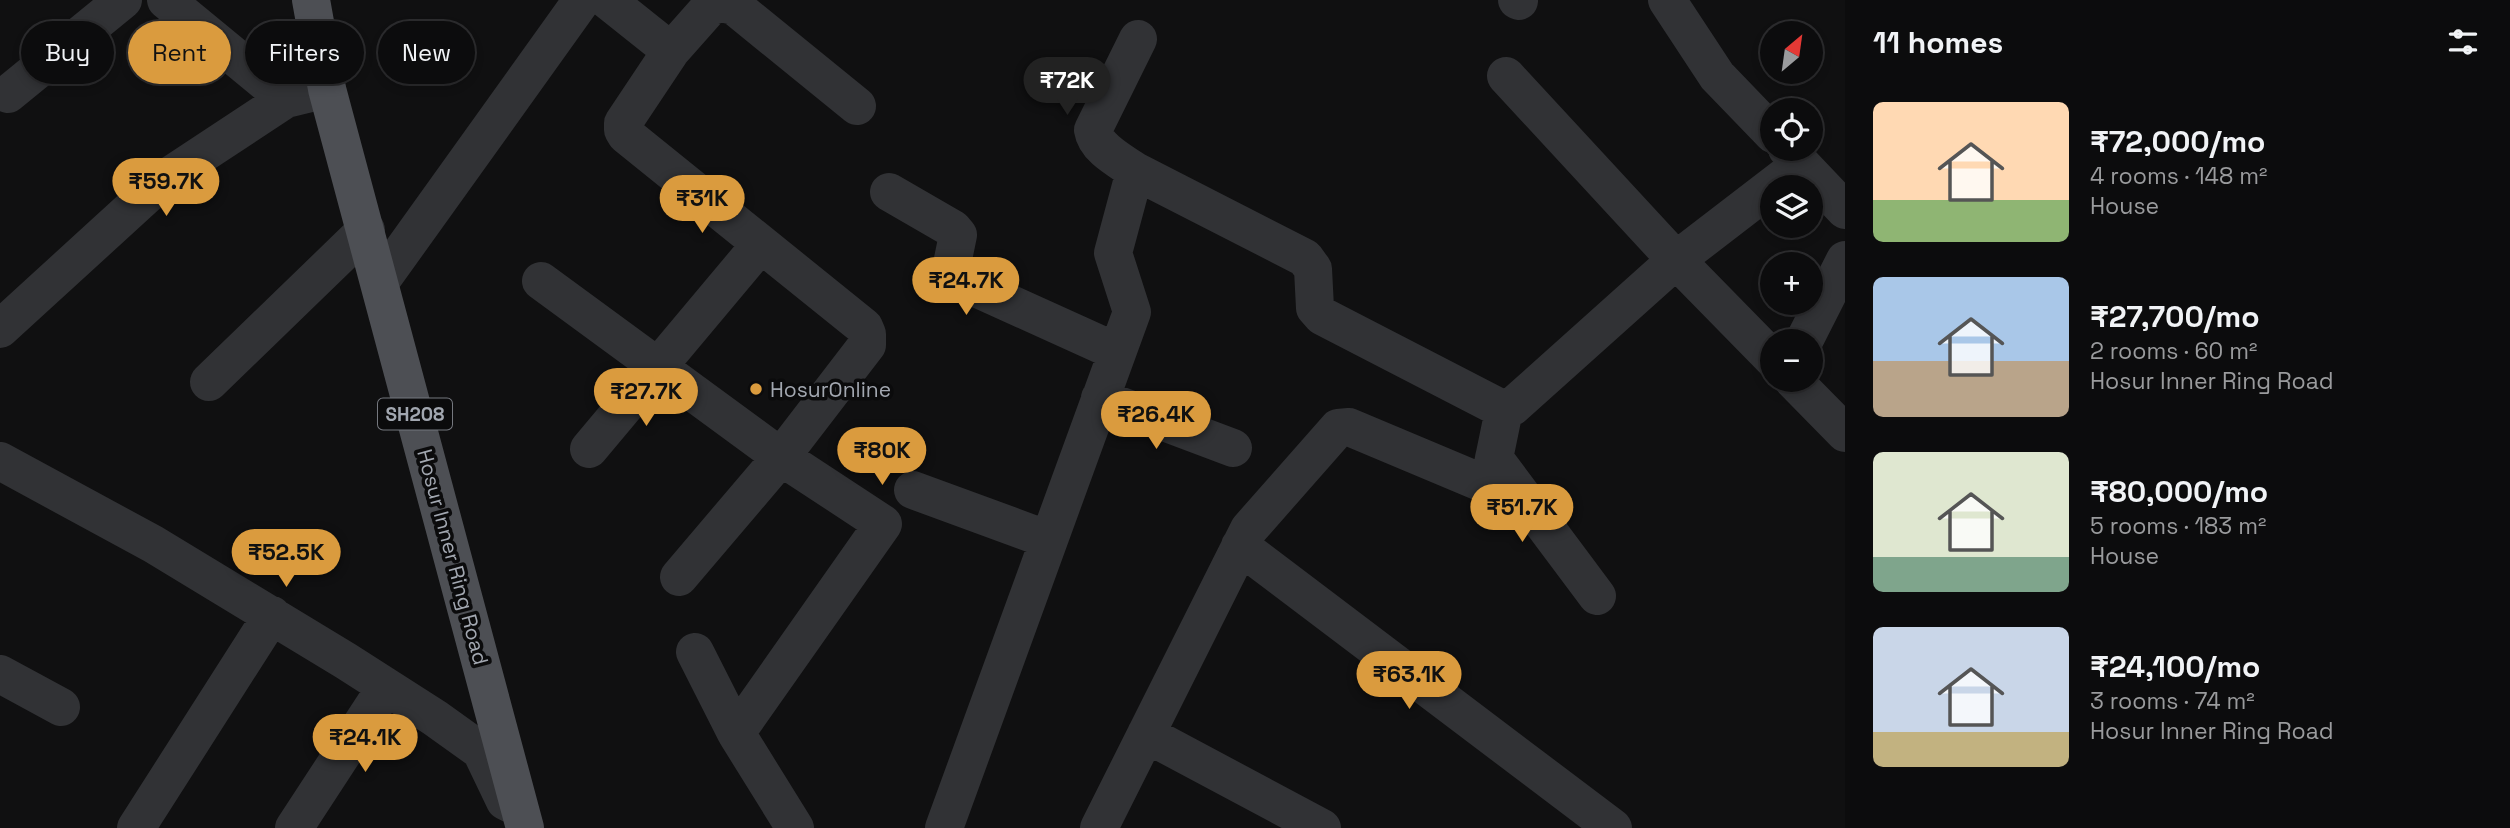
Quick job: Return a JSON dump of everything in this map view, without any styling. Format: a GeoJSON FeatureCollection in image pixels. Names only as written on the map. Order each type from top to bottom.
{"type":"FeatureCollection","features":[{"type":"Feature","properties":{"kind":"main road","name":"Hosur Inner Ring Road"},"geometry":{"type":"LineString","coordinates":[[311,0],[327,89],[522,817]]}},
{"type":"Feature","properties":{"kind":"street"},"geometry":{"type":"LineString","coordinates":[[8,94],[123,0]]}},
{"type":"Feature","properties":{"kind":"street"},"geometry":{"type":"LineString","coordinates":[[166,0],[286,99]]}},
{"type":"Feature","properties":{"kind":"street"},"geometry":{"type":"LineString","coordinates":[[380,282],[582,0]]}},
{"type":"Feature","properties":{"kind":"street"},"geometry":{"type":"LineString","coordinates":[[607,0],[671,51]]}},
{"type":"Feature","properties":{"kind":"street"},"geometry":{"type":"LineString","coordinates":[[1667,0],[1717,76],[1760,121]]}},
{"type":"Feature","properties":{"kind":"street"},"geometry":{"type":"LineString","coordinates":[[678,577],[781,457],[867,345],[867,334],[864,327],[760,245],[623,130],[623,123],[671,51],[710,7],[721,3],[734,6],[857,106]]}},
{"type":"Feature","properties":{"kind":"street"},"geometry":{"type":"LineString","coordinates":[[1138,39],[1093,130],[1103,148],[1135,171],[1305,258],[1313,269],[1315,308],[1322,316],[1504,410]]}},
{"type":"Feature","properties":{"kind":"street"},"geometry":{"type":"LineString","coordinates":[[1506,76],[1676,260],[1760,346]]}},
{"type":"Feature","properties":{"kind":"street"},"geometry":{"type":"LineString","coordinates":[[0,329],[163,180],[286,99],[327,89]]}},
{"type":"Feature","properties":{"kind":"street"},"geometry":{"type":"LineString","coordinates":[[1504,410],[1511,407],[1788,161]]}},
{"type":"Feature","properties":{"kind":"street"},"geometry":{"type":"LineString","coordinates":[[1799,161],[1845,210]]}},
{"type":"Feature","properties":{"kind":"street"},"geometry":{"type":"LineString","coordinates":[[944,828],[1132,312],[1113,253],[1135,171]]}},
{"type":"Feature","properties":{"kind":"street"},"geometry":{"type":"LineString","coordinates":[[889,192],[953,229],[958,235],[951,269],[958,280],[1117,352]]}},
{"type":"Feature","properties":{"kind":"street"},"geometry":{"type":"LineString","coordinates":[[209,382],[366,230]]}},
{"type":"Feature","properties":{"kind":"street"},"geometry":{"type":"LineString","coordinates":[[589,449],[760,245]]}},
{"type":"Feature","properties":{"kind":"street"},"geometry":{"type":"LineString","coordinates":[[1810,329],[1845,260]]}},
{"type":"Feature","properties":{"kind":"street"},"geometry":{"type":"LineString","coordinates":[[541,281],[781,457],[883,524],[736,733]]}},
{"type":"Feature","properties":{"kind":"street"},"geometry":{"type":"LineString","coordinates":[[1805,392],[1845,433]]}},
{"type":"Feature","properties":{"kind":"street"},"geometry":{"type":"LineString","coordinates":[[1100,398],[1233,448]]}},
{"type":"Feature","properties":{"kind":"street"},"geometry":{"type":"LineString","coordinates":[[1099,828],[1249,529],[1338,428],[1349,427],[1480,482],[1490,478],[1504,410]]}},
{"type":"Feature","properties":{"kind":"street"},"geometry":{"type":"LineString","coordinates":[[1494,458],[1597,596]]}},
{"type":"Feature","properties":{"kind":"street"},"geometry":{"type":"LineString","coordinates":[[0,461],[153,544],[272,615],[481,751],[505,801],[522,817]]}},
{"type":"Feature","properties":{"kind":"street"},"geometry":{"type":"LineString","coordinates":[[913,490],[1049,540]]}},
{"type":"Feature","properties":{"kind":"street"},"geometry":{"type":"LineString","coordinates":[[1240,546],[1613,828]]}},
{"type":"Feature","properties":{"kind":"street"},"geometry":{"type":"LineString","coordinates":[[136,828],[272,615]]}},
{"type":"Feature","properties":{"kind":"street"},"geometry":{"type":"LineString","coordinates":[[695,652],[736,733],[795,828]]}},
{"type":"Feature","properties":{"kind":"street"},"geometry":{"type":"LineString","coordinates":[[0,674],[61,707]]}},
{"type":"Feature","properties":{"kind":"street"},"geometry":{"type":"LineString","coordinates":[[294,828],[386,687]]}},
{"type":"Feature","properties":{"kind":"street"},"geometry":{"type":"LineString","coordinates":[[1146,734],[1322,828]]}},
{"type":"Feature","properties":{"kind":"place","name":"HosurOnline"},"geometry":{"type":"Point","coordinates":[756,389]}}]}
